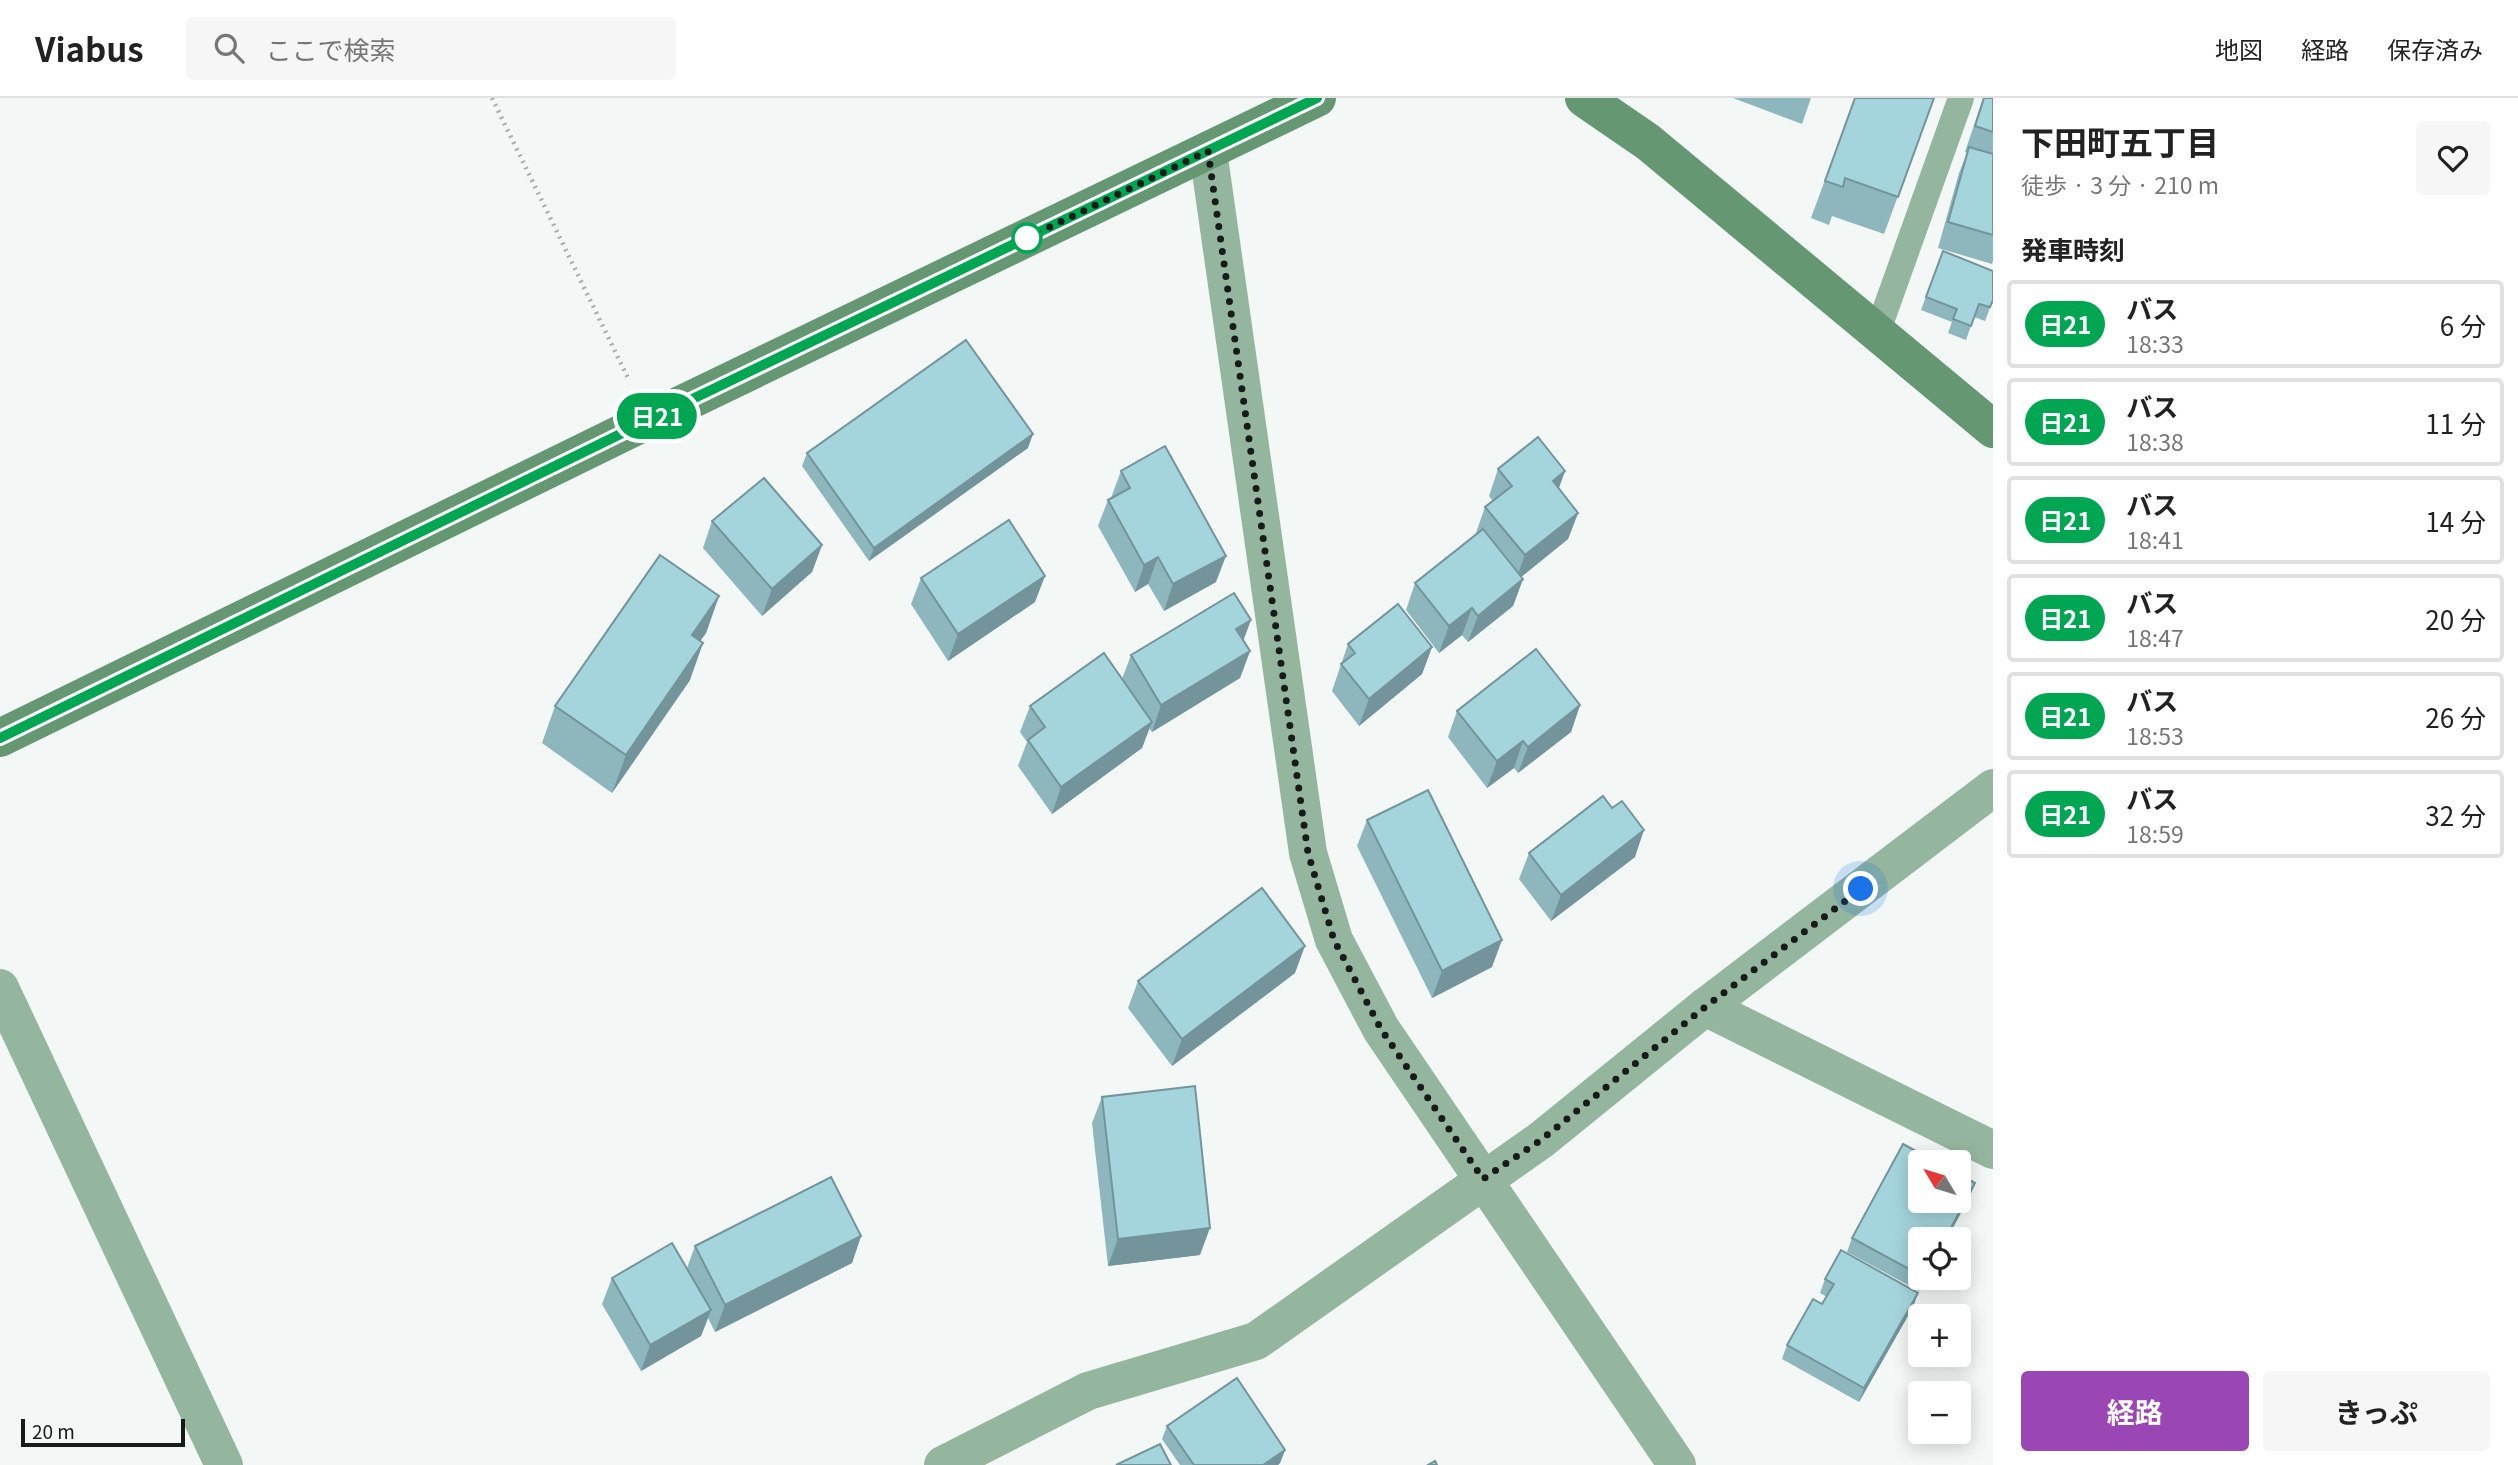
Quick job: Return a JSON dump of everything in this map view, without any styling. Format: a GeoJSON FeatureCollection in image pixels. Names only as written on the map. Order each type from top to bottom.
{"type":"FeatureCollection","features":[{"type":"Feature","properties":{"kind":"street"},"geometry":{"type":"LineString","coordinates":[[0,738],[649,420],[1317,98]]}},
{"type":"Feature","properties":{"kind":"street"},"geometry":{"type":"LineString","coordinates":[[1584,98],[1648,142],[1993,429]]}},
{"type":"Feature","properties":{"kind":"street"},"geometry":{"type":"LineString","coordinates":[[1208,151],[1308,853],[1334,940],[1381,1029],[1677,1465]]}},
{"type":"Feature","properties":{"kind":"street"},"geometry":{"type":"LineString","coordinates":[[943,1465],[1088,1391],[1256,1341],[1541,1140],[1705,1007],[1993,788]]}},
{"type":"Feature","properties":{"kind":"street"},"geometry":{"type":"LineString","coordinates":[[0,988],[224,1465]]}},
{"type":"Feature","properties":{"kind":"street"},"geometry":{"type":"LineString","coordinates":[[1705,1007],[1993,1150]]}},
{"type":"Feature","properties":{"kind":"lane"},"geometry":{"type":"LineString","coordinates":[[1877,333],[1961,98]]}},
{"type":"Feature","properties":{"kind":"path"},"geometry":{"type":"LineString","coordinates":[[492,98],[649,420]]}},
{"type":"Feature","properties":{"kind":"building"},"geometry":{"type":"Polygon","coordinates":[[[1855,98],[1934,98],[1898,197],[1845,178],[1843,187],[1825,181],[1855,98]]]}},
{"type":"Feature","properties":{"kind":"building"},"geometry":{"type":"Polygon","coordinates":[[[1984,98],[1993,98],[1993,132],[1975,126],[1984,98]]]}},
{"type":"Feature","properties":{"kind":"building"},"geometry":{"type":"Polygon","coordinates":[[[1969,147],[1993,154],[1993,235],[1948,222],[1969,147]]]}},
{"type":"Feature","properties":{"kind":"building"},"geometry":{"type":"Polygon","coordinates":[[[1943,251],[1993,271],[1993,300],[1990,307],[1979,304],[1971,326],[1953,319],[1957,309],[1926,297],[1943,251]]]}},
{"type":"Feature","properties":{"kind":"building"},"geometry":{"type":"Polygon","coordinates":[[[966,340],[1033,434],[874,548],[807,453],[966,340]]]}},
{"type":"Feature","properties":{"kind":"building"},"geometry":{"type":"Polygon","coordinates":[[[1538,437],[1565,471],[1553,481],[1578,513],[1525,555],[1485,507],[1512,486],[1498,469],[1538,437]]]}},
{"type":"Feature","properties":{"kind":"building"},"geometry":{"type":"Polygon","coordinates":[[[1165,446],[1226,556],[1173,584],[1158,557],[1144,565],[1108,500],[1130,488],[1121,471],[1165,446]]]}},
{"type":"Feature","properties":{"kind":"building"},"geometry":{"type":"Polygon","coordinates":[[[764,478],[822,545],[772,589],[712,521],[764,478]]]}},
{"type":"Feature","properties":{"kind":"building"},"geometry":{"type":"Polygon","coordinates":[[[1009,520],[1045,576],[958,634],[921,578],[1009,520]]]}},
{"type":"Feature","properties":{"kind":"building"},"geometry":{"type":"Polygon","coordinates":[[[1483,529],[1523,579],[1478,616],[1472,608],[1449,626],[1415,583],[1483,529]]]}},
{"type":"Feature","properties":{"kind":"building"},"geometry":{"type":"Polygon","coordinates":[[[660,555],[719,596],[692,635],[703,643],[626,755],[555,706],[660,555]]]}},
{"type":"Feature","properties":{"kind":"building"},"geometry":{"type":"Polygon","coordinates":[[[1234,593],[1251,620],[1236,629],[1250,651],[1161,705],[1131,655],[1234,593]]]}},
{"type":"Feature","properties":{"kind":"building"},"geometry":{"type":"Polygon","coordinates":[[[1398,604],[1432,647],[1369,699],[1341,664],[1355,653],[1348,644],[1398,604]]]}},
{"type":"Feature","properties":{"kind":"building"},"geometry":{"type":"Polygon","coordinates":[[[1536,649],[1580,705],[1528,747],[1523,741],[1497,761],[1457,711],[1536,649]]]}},
{"type":"Feature","properties":{"kind":"building"},"geometry":{"type":"Polygon","coordinates":[[[1104,653],[1152,722],[1061,787],[1028,740],[1045,727],[1030,706],[1104,653]]]}},
{"type":"Feature","properties":{"kind":"building"},"geometry":{"type":"Polygon","coordinates":[[[1428,790],[1502,940],[1442,971],[1367,820],[1428,790]]]}},
{"type":"Feature","properties":{"kind":"building"},"geometry":{"type":"Polygon","coordinates":[[[1603,796],[1612,808],[1622,801],[1644,830],[1561,895],[1529,853],[1603,796]]]}},
{"type":"Feature","properties":{"kind":"building"},"geometry":{"type":"Polygon","coordinates":[[[1262,888],[1305,946],[1182,1039],[1138,981],[1262,888]]]}},
{"type":"Feature","properties":{"kind":"building"},"geometry":{"type":"Polygon","coordinates":[[[1195,1086],[1210,1228],[1118,1239],[1102,1097],[1195,1086]]]}},
{"type":"Feature","properties":{"kind":"building"},"geometry":{"type":"Polygon","coordinates":[[[1903,1144],[1914,1150],[1908,1150],[1908,1213],[1959,1213],[1951,1227],[1908,1227],[1908,1268],[1852,1238],[1903,1144]]]}},
{"type":"Feature","properties":{"kind":"building"},"geometry":{"type":"Polygon","coordinates":[[[831,1177],[861,1236],[725,1305],[695,1246],[831,1177]]]}},
{"type":"Feature","properties":{"kind":"building"},"geometry":{"type":"Polygon","coordinates":[[[672,1243],[711,1310],[650,1345],[612,1278],[672,1243]]]}},
{"type":"Feature","properties":{"kind":"building"},"geometry":{"type":"Polygon","coordinates":[[[1841,1250],[1908,1287],[1908,1290],[1918,1293],[1912,1304],[1908,1304],[1908,1311],[1864,1388],[1787,1345],[1813,1299],[1822,1304],[1834,1284],[1825,1279],[1841,1250]]]}},
{"type":"Feature","properties":{"kind":"building"},"geometry":{"type":"Polygon","coordinates":[[[1237,1378],[1285,1450],[1263,1465],[1194,1465],[1167,1426],[1237,1378]]]}},
{"type":"Feature","properties":{"kind":"building"},"geometry":{"type":"Polygon","coordinates":[[[1160,1444],[1171,1465],[1116,1465],[1160,1444]]]}},
{"type":"Feature","properties":{"kind":"bus line","name":"日21"},"geometry":{"type":"LineString","coordinates":[[0,738],[649,420],[1317,98]]}},
{"type":"Feature","properties":{"kind":"route"},"geometry":{"type":"LineString","coordinates":[[1027,238],[1208,151],[1308,853],[1334,940],[1381,1029],[1483,1179],[1541,1140],[1705,1007],[1861,889]]}}]}
